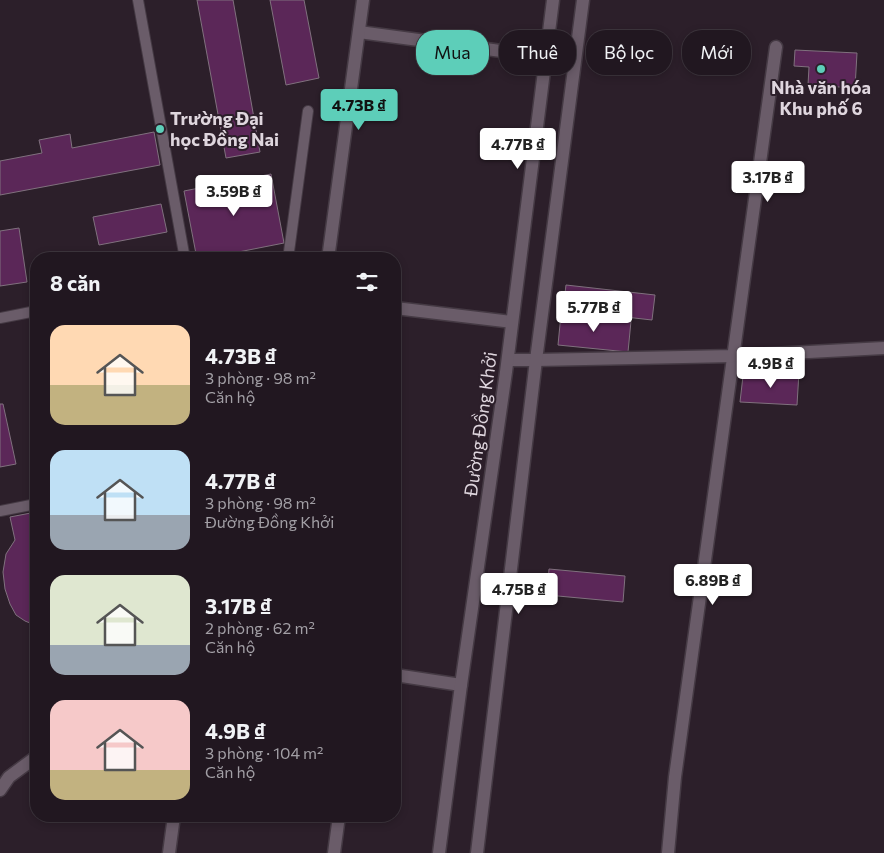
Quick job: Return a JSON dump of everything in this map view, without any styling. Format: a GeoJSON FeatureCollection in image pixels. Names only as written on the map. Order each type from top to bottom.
{"type":"FeatureCollection","features":[{"type":"Feature","properties":{"kind":"street"},"geometry":{"type":"LineString","coordinates":[[329,252],[363,0]]}},
{"type":"Feature","properties":{"kind":"street","name":"Đường Đồng Khởi"},"geometry":{"type":"LineString","coordinates":[[549,30],[553,0]]}},
{"type":"Feature","properties":{"kind":"street"},"geometry":{"type":"LineString","coordinates":[[477,853],[536,360],[584,0]]}},
{"type":"Feature","properties":{"kind":"street"},"geometry":{"type":"LineString","coordinates":[[359,32],[499,51]]}},
{"type":"Feature","properties":{"kind":"street"},"geometry":{"type":"LineString","coordinates":[[668,853],[675,777],[776,47]]}},
{"type":"Feature","properties":{"kind":"street","name":"Đường Đồng Khởi"},"geometry":{"type":"LineString","coordinates":[[439,853],[461,684],[508,360],[544,75]]}},
{"type":"Feature","properties":{"kind":"street"},"geometry":{"type":"LineString","coordinates":[[401,309],[512,322]]}},
{"type":"Feature","properties":{"kind":"street"},"geometry":{"type":"LineString","coordinates":[[508,360],[733,356],[884,348]]}},
{"type":"Feature","properties":{"kind":"street"},"geometry":{"type":"LineString","coordinates":[[401,676],[461,684]]}},
{"type":"Feature","properties":{"kind":"street"},"geometry":{"type":"LineString","coordinates":[[0,790],[9,777],[30,761]]}},
{"type":"Feature","properties":{"kind":"street"},"geometry":{"type":"LineString","coordinates":[[169,853],[173,822]]}},
{"type":"Feature","properties":{"kind":"street"},"geometry":{"type":"LineString","coordinates":[[334,853],[338,822]]}},
{"type":"Feature","properties":{"kind":"lane"},"geometry":{"type":"LineString","coordinates":[[138,0],[184,252]]}},
{"type":"Feature","properties":{"kind":"lane"},"geometry":{"type":"LineString","coordinates":[[289,252],[308,111]]}},
{"type":"Feature","properties":{"kind":"lane"},"geometry":{"type":"LineString","coordinates":[[0,318],[30,312]]}},
{"type":"Feature","properties":{"kind":"lane"},"geometry":{"type":"LineString","coordinates":[[0,511],[30,505]]}},
{"type":"Feature","properties":{"kind":"building"},"geometry":{"type":"Polygon","coordinates":[[[197,0],[233,0],[260,152],[226,158],[197,0]]]}},
{"type":"Feature","properties":{"kind":"building"},"geometry":{"type":"Polygon","coordinates":[[[270,0],[304,0],[319,78],[286,85],[270,0]]]}},
{"type":"Feature","properties":{"kind":"building"},"geometry":{"type":"Polygon","coordinates":[[[795,50],[857,53],[855,88],[808,85],[809,67],[794,66],[795,50]]]}},
{"type":"Feature","properties":{"kind":"building"},"geometry":{"type":"Polygon","coordinates":[[[154,132],[160,165],[0,195],[0,161],[42,153],[39,140],[70,134],[72,148],[154,132]]]}},
{"type":"Feature","properties":{"kind":"building"},"geometry":{"type":"Polygon","coordinates":[[[271,174],[284,243],[238,252],[196,252],[184,191],[271,174]]]}},
{"type":"Feature","properties":{"kind":"building"},"geometry":{"type":"Polygon","coordinates":[[[161,204],[167,232],[99,245],[93,217],[161,204]]]}},
{"type":"Feature","properties":{"kind":"building"},"geometry":{"type":"Polygon","coordinates":[[[19,228],[27,282],[0,286],[0,231],[19,228]]]}},
{"type":"Feature","properties":{"kind":"building"},"geometry":{"type":"Polygon","coordinates":[[[566,285],[655,295],[652,320],[563,310],[566,285]]]}},
{"type":"Feature","properties":{"kind":"building"},"geometry":{"type":"Polygon","coordinates":[[[561,314],[631,321],[628,352],[558,345],[561,314]]]}},
{"type":"Feature","properties":{"kind":"building"},"geometry":{"type":"Polygon","coordinates":[[[799,372],[797,405],[740,402],[743,376],[799,372]]]}},
{"type":"Feature","properties":{"kind":"building"},"geometry":{"type":"Polygon","coordinates":[[[0,404],[3,404],[16,464],[0,467],[0,404]]]}},
{"type":"Feature","properties":{"kind":"building"},"geometry":{"type":"Polygon","coordinates":[[[30,513],[30,623],[16,615],[5,589],[3,572],[6,554],[15,540],[10,517],[30,513]]]}},
{"type":"Feature","properties":{"kind":"building"},"geometry":{"type":"Polygon","coordinates":[[[549,569],[625,576],[623,602],[547,595],[549,569]]]}},
{"type":"Feature","properties":{"kind":"place","name":"Nhà văn hóa Khu phố 6"},"geometry":{"type":"Point","coordinates":[821,69]}},
{"type":"Feature","properties":{"kind":"place","name":"Trường Đại học Đồng Nai"},"geometry":{"type":"Point","coordinates":[160,129]}}]}
